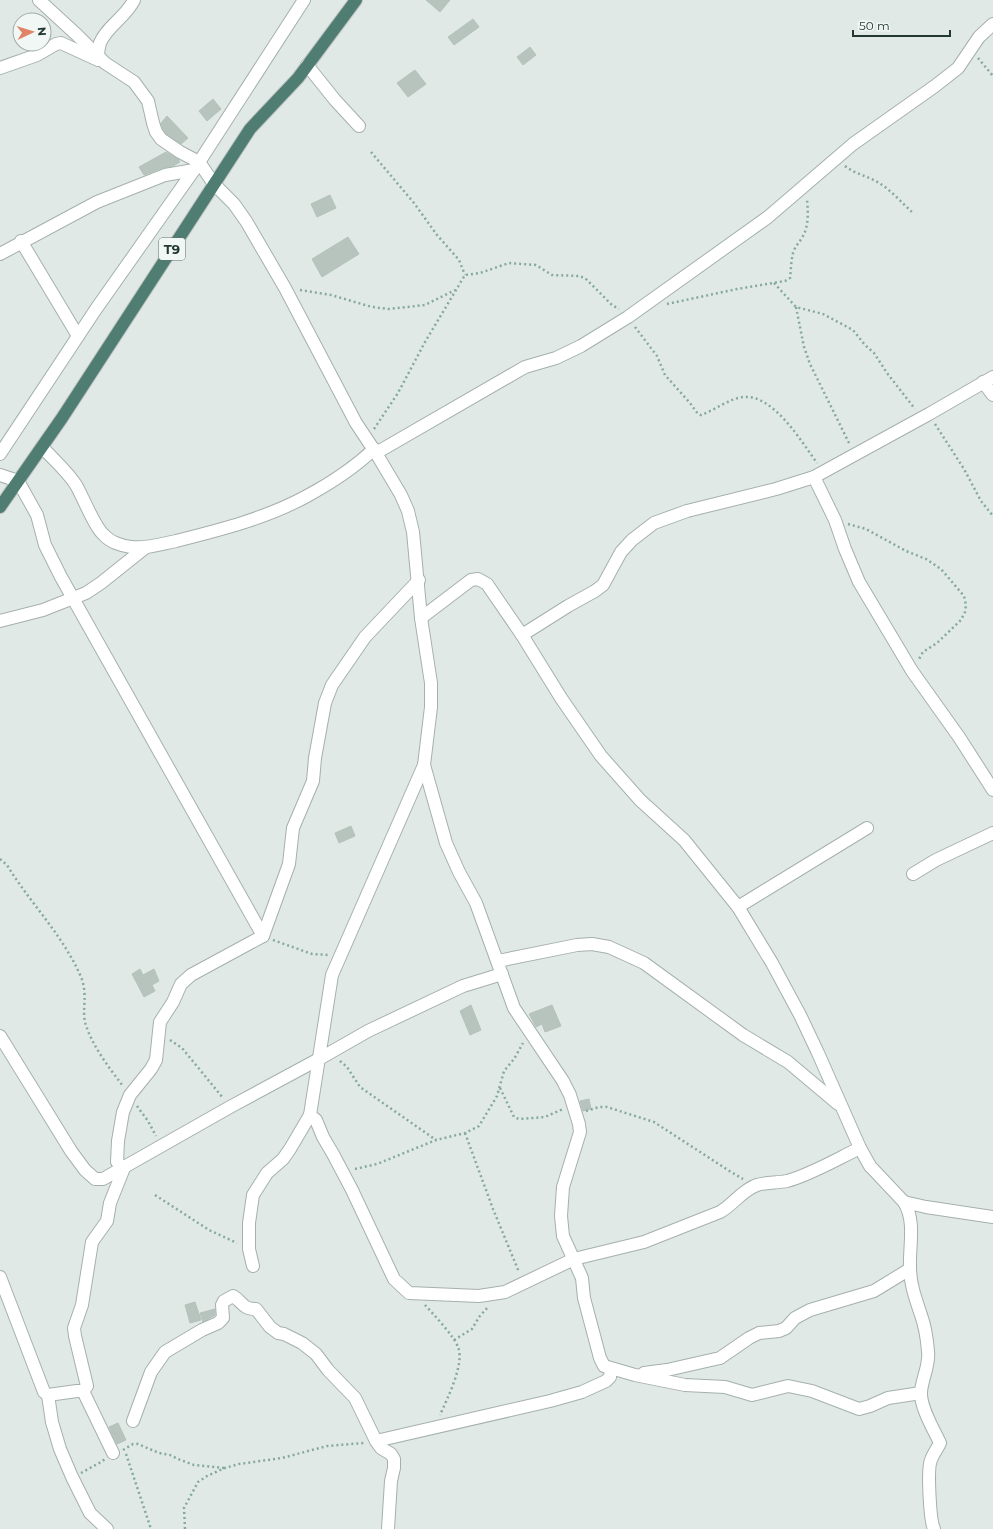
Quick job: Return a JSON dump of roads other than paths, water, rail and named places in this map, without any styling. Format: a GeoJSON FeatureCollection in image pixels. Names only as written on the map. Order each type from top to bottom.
{"type":"FeatureCollection","features":[{"type":"Feature","properties":{"kind":"highway","name":"T9"},"geometry":{"type":"LineString","coordinates":[[0,507],[62,418],[250,129],[298,78],[356,0]]}},
{"type":"Feature","properties":{"kind":"street"},"geometry":{"type":"LineString","coordinates":[[39,0],[78,35],[101,60]]}},
{"type":"Feature","properties":{"kind":"street"},"geometry":{"type":"LineString","coordinates":[[101,60],[100,44],[103,38],[120,20],[134,0]]}},
{"type":"Feature","properties":{"kind":"street"},"geometry":{"type":"LineString","coordinates":[[0,454],[78,336],[196,166],[304,0]]}},
{"type":"Feature","properties":{"kind":"street"},"geometry":{"type":"LineString","coordinates":[[42,447],[75,484],[103,535],[116,543],[130,548],[146,548],[202,535],[274,511],[306,496],[337,478],[361,461],[373,447],[525,367],[556,358],[581,346],[624,313],[648,301],[768,217],[853,144],[917,100],[958,68],[979,37],[993,24]]}},
{"type":"Feature","properties":{"kind":"street"},"geometry":{"type":"LineString","coordinates":[[0,68],[61,43],[101,60],[134,82],[148,102],[156,132],[162,139],[196,166],[234,204],[246,220],[285,288],[356,422],[373,447],[401,495],[408,511],[413,532],[419,580],[421,618],[431,682],[431,707],[424,765],[332,975],[310,1115],[283,1159],[267,1173],[253,1195],[249,1249],[253,1266]]}},
{"type":"Feature","properties":{"kind":"street"},"geometry":{"type":"LineString","coordinates":[[307,65],[335,100],[359,126]]}},
{"type":"Feature","properties":{"kind":"street"},"geometry":{"type":"LineString","coordinates":[[0,254],[21,241],[103,200],[165,175],[196,166]]}},
{"type":"Feature","properties":{"kind":"street"},"geometry":{"type":"LineString","coordinates":[[21,241],[78,336]]}},
{"type":"Feature","properties":{"kind":"street"},"geometry":{"type":"LineString","coordinates":[[522,635],[595,591],[602,585],[621,552],[632,540],[654,523],[687,511],[776,489],[819,475],[926,416],[988,379],[993,395]]}},
{"type":"Feature","properties":{"kind":"street"},"geometry":{"type":"LineString","coordinates":[[0,475],[18,481],[38,515],[45,545],[73,598],[263,936]]}},
{"type":"Feature","properties":{"kind":"street"},"geometry":{"type":"LineString","coordinates":[[819,475],[845,550],[859,582],[912,671],[993,790]]}},
{"type":"Feature","properties":{"kind":"street"},"geometry":{"type":"LineString","coordinates":[[0,621],[43,610],[86,593],[146,548]]}},
{"type":"Feature","properties":{"kind":"street"},"geometry":{"type":"LineString","coordinates":[[421,618],[471,580],[478,579],[486,584],[522,635],[561,698],[601,756],[640,800],[684,840],[738,907],[772,963],[800,1014],[860,1148],[870,1166],[904,1202],[910,1215],[910,1269],[929,1353],[921,1393],[925,1409],[940,1443],[930,1460],[929,1471],[930,1510],[934,1529]]}},
{"type":"Feature","properties":{"kind":"street"},"geometry":{"type":"LineString","coordinates":[[124,1168],[117,1162],[118,1141],[123,1112],[130,1095],[151,1069],[156,1060],[160,1022],[181,984],[191,975],[263,936],[289,864],[293,828],[313,781],[315,758],[325,703],[332,685],[365,637],[419,580]]}},
{"type":"Feature","properties":{"kind":"street"},"geometry":{"type":"LineString","coordinates":[[424,765],[446,843],[459,872],[476,903],[514,1008],[563,1081],[570,1095],[579,1124],[580,1132],[563,1187],[561,1216],[564,1242],[574,1259],[582,1278],[584,1298],[600,1358],[604,1366],[635,1376],[685,1385],[725,1387],[752,1395],[788,1386],[812,1391],[859,1409],[888,1398],[921,1393]]}},
{"type":"Feature","properties":{"kind":"street"},"geometry":{"type":"LineString","coordinates":[[738,907],[867,828]]}},
{"type":"Feature","properties":{"kind":"street"},"geometry":{"type":"LineString","coordinates":[[913,874],[936,860],[993,833]]}},
{"type":"Feature","properties":{"kind":"street"},"geometry":{"type":"LineString","coordinates":[[498,961],[577,945],[592,944],[609,947],[644,963],[743,1035],[788,1062],[840,1106]]}},
{"type":"Feature","properties":{"kind":"street"},"geometry":{"type":"LineString","coordinates":[[0,1036],[71,1151],[85,1170],[95,1179],[103,1179],[368,1031],[443,994],[502,974]]}},
{"type":"Feature","properties":{"kind":"street"},"geometry":{"type":"LineString","coordinates":[[310,1115],[316,1120],[323,1137],[343,1173],[394,1279],[409,1293],[479,1296],[504,1292],[574,1259],[644,1242],[713,1215],[728,1207],[756,1185],[796,1178],[860,1148]]}},
{"type":"Feature","properties":{"kind":"street"},"geometry":{"type":"LineString","coordinates":[[83,1391],[87,1386],[74,1336],[74,1328],[82,1305],[92,1242],[107,1221],[110,1202],[124,1168]]}},
{"type":"Feature","properties":{"kind":"street"},"geometry":{"type":"LineString","coordinates":[[904,1202],[926,1207],[993,1217]]}},
{"type":"Feature","properties":{"kind":"street"},"geometry":{"type":"LineString","coordinates":[[635,1376],[720,1358],[749,1338],[760,1333],[780,1331],[786,1328],[795,1318],[810,1310],[874,1291],[910,1269]]}},
{"type":"Feature","properties":{"kind":"street"},"geometry":{"type":"LineString","coordinates":[[0,1278],[40,1383],[44,1392],[48,1395],[52,1422],[60,1449],[72,1478],[90,1513],[107,1529]]}},
{"type":"Feature","properties":{"kind":"street"},"geometry":{"type":"LineString","coordinates":[[133,1421],[151,1372],[165,1352],[202,1330],[218,1323],[223,1318],[224,1313],[222,1305],[224,1301],[233,1296],[243,1306],[249,1309],[256,1309],[270,1328],[302,1343],[316,1354],[328,1370],[355,1398],[376,1441],[381,1448],[391,1454],[394,1459],[388,1529]]}},
{"type":"Feature","properties":{"kind":"street"},"geometry":{"type":"LineString","coordinates":[[376,1441],[550,1401],[582,1392],[606,1381],[610,1377],[611,1369]]}},
{"type":"Feature","properties":{"kind":"street"},"geometry":{"type":"LineString","coordinates":[[48,1395],[83,1391]]}},
{"type":"Feature","properties":{"kind":"street"},"geometry":{"type":"LineString","coordinates":[[83,1391],[118,1451]]}}]}
